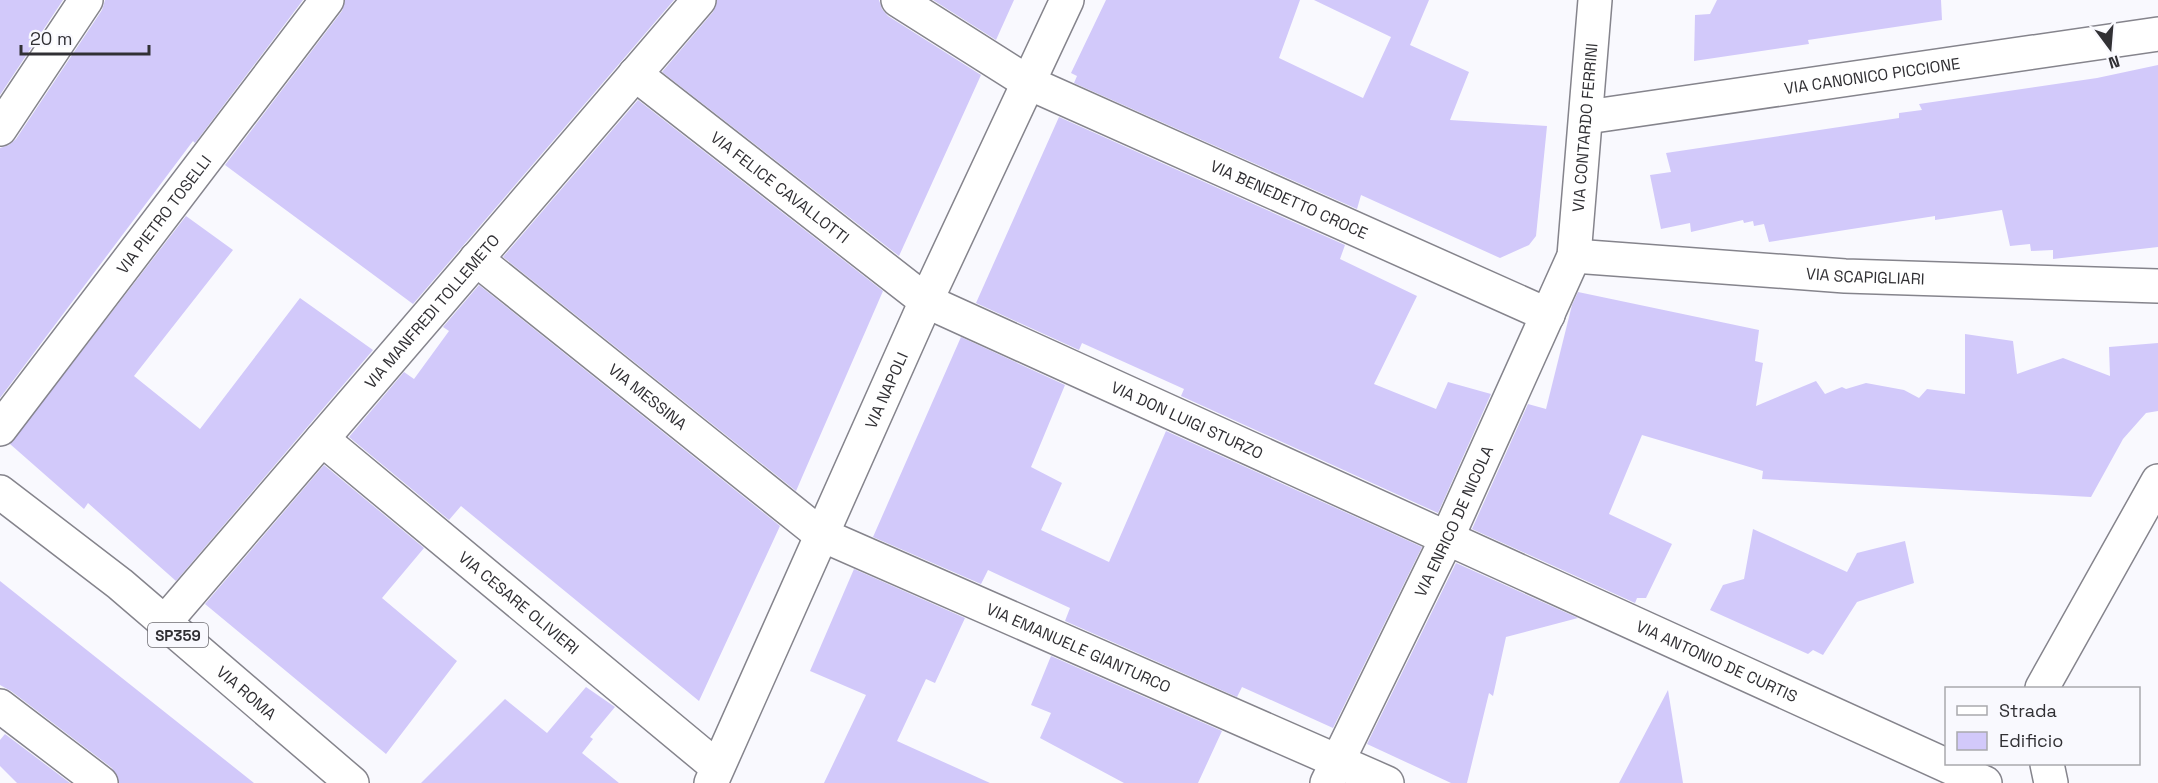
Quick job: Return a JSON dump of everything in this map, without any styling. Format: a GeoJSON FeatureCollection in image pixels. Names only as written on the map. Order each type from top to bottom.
{"type":"FeatureCollection","features":[{"type":"Feature","properties":{"kind":"street"},"geometry":{"type":"LineString","coordinates":[[0,129],[86,0]]}},
{"type":"Feature","properties":{"kind":"street","name":"VIA PIETRO TOSELLI"},"geometry":{"type":"LineString","coordinates":[[0,429],[327,0]]}},
{"type":"Feature","properties":{"kind":"street","name":"VIA MANFREDI TOLLEMETO"},"geometry":{"type":"LineString","coordinates":[[164,623],[699,0]]}},
{"type":"Feature","properties":{"kind":"street","name":"VIA BENEDETTO CROCE"},"geometry":{"type":"LineString","coordinates":[[898,0],[1029,83],[1548,315]]}},
{"type":"Feature","properties":{"kind":"street","name":"VIA NAPOLI"},"geometry":{"type":"LineString","coordinates":[[714,775],[926,301],[1067,0]]}},
{"type":"Feature","properties":{"kind":"street"},"geometry":{"type":"LineString","coordinates":[[1594,11],[1621,0]]}},
{"type":"Feature","properties":{"kind":"street","name":"VIA CONTARDO FERRINI"},"geometry":{"type":"LineString","coordinates":[[1574,256],[1594,11]]}},
{"type":"Feature","properties":{"kind":"street","name":"VIA CANONICO PICCIONE"},"geometry":{"type":"LineString","coordinates":[[1587,117],[2158,34]]}},
{"type":"Feature","properties":{"kind":"street","name":"VIA FELICE CAVALLOTTI"},"geometry":{"type":"LineString","coordinates":[[635,74],[926,301]]}},
{"type":"Feature","properties":{"kind":"street","name":"VIA ENRICO DE NICOLA"},"geometry":{"type":"LineString","coordinates":[[1332,772],[1447,538],[1574,256]]}},
{"type":"Feature","properties":{"kind":"street","name":"VIA SCAPIGLIARI"},"geometry":{"type":"LineString","coordinates":[[1574,256],[1845,276],[2158,286]]}},
{"type":"Feature","properties":{"kind":"street","name":"VIA MESSINA"},"geometry":{"type":"LineString","coordinates":[[476,259],[820,534]]}},
{"type":"Feature","properties":{"kind":"street","name":"VIA DON LUIGI STURZO"},"geometry":{"type":"LineString","coordinates":[[926,301],[1447,538]]}},
{"type":"Feature","properties":{"kind":"street","name":"VIA CESARE OLIVIERI"},"geometry":{"type":"LineString","coordinates":[[322,439],[714,775]]}},
{"type":"Feature","properties":{"kind":"street"},"geometry":{"type":"LineString","coordinates":[[2043,687],[2158,481]]}},
{"type":"Feature","properties":{"kind":"street","name":"VIA ROMA"},"geometry":{"type":"LineString","coordinates":[[0,492],[120,584],[352,783]]}},
{"type":"Feature","properties":{"kind":"street","name":"VIA EMANUELE GIANTURCO"},"geometry":{"type":"LineString","coordinates":[[820,534],[1332,772],[1387,783]]}},
{"type":"Feature","properties":{"kind":"street","name":"VIA ANTONIO DE CURTIS"},"geometry":{"type":"LineString","coordinates":[[1447,538],[1945,765]]}},
{"type":"Feature","properties":{"kind":"street"},"geometry":{"type":"LineString","coordinates":[[1,710],[101,783]]}},
{"type":"Feature","properties":{"kind":"street","name":"VIA ANTONIO DE CURTIS"},"geometry":{"type":"LineString","coordinates":[[1945,765],[1985,783]]}},
{"type":"Feature","properties":{"kind":"street"},"geometry":{"type":"LineString","coordinates":[[1985,783],[1996,765]]}},
{"type":"Feature","properties":{"kind":"street"},"geometry":{"type":"LineString","coordinates":[[2047,765],[2051,783]]}},
{"type":"Feature","properties":{"kind":"building"},"geometry":{"type":"Polygon","coordinates":[[[0,0],[63,0],[0,95],[0,0]]]}},
{"type":"Feature","properties":{"kind":"building"},"geometry":{"type":"Polygon","coordinates":[[[105,0],[303,0],[195,143],[193,141],[0,398],[0,148],[16,139],[102,10],[105,0]]]}},
{"type":"Feature","properties":{"kind":"building"},"geometry":{"type":"Polygon","coordinates":[[[345,0],[674,0],[413,304],[225,165],[342,11],[345,0]]]}},
{"type":"Feature","properties":{"kind":"building"},"geometry":{"type":"Polygon","coordinates":[[[717,0],[879,0],[888,16],[981,75],[899,256],[662,72],[713,12],[717,0]]]}},
{"type":"Feature","properties":{"kind":"building"},"geometry":{"type":"Polygon","coordinates":[[[933,0],[1014,0],[996,40],[933,0]]]}},
{"type":"Feature","properties":{"kind":"building"},"geometry":{"type":"Polygon","coordinates":[[[1106,0],[1300,0],[1279,58],[1363,98],[1391,37],[1314,0],[1429,0],[1410,45],[1469,72],[1450,120],[1547,126],[1536,236],[1529,245],[1500,258],[1361,195],[1357,209],[1074,83],[1077,76],[1071,73],[1106,0]]]}},
{"type":"Feature","properties":{"kind":"building"},"geometry":{"type":"Polygon","coordinates":[[[1717,0],[1941,0],[1942,20],[1808,40],[1809,44],[1694,61],[1695,15],[1710,14],[1717,0]]]}},
{"type":"Feature","properties":{"kind":"building"},"geometry":{"type":"Polygon","coordinates":[[[2158,65],[2158,247],[2053,259],[2053,250],[2031,251],[2030,244],[2010,246],[2002,210],[1935,220],[1935,216],[1769,242],[1764,224],[1754,226],[1753,221],[1744,223],[1743,220],[1691,232],[1690,223],[1661,229],[1650,175],[1671,172],[1666,153],[1899,118],[1899,113],[1922,110],[1919,104],[2097,78],[2158,65]]]}},
{"type":"Feature","properties":{"kind":"building"},"geometry":{"type":"Polygon","coordinates":[[[638,100],[883,291],[796,491],[503,257],[638,100]]]}},
{"type":"Feature","properties":{"kind":"building"},"geometry":{"type":"Polygon","coordinates":[[[1059,117],[1345,245],[1340,259],[1417,296],[1374,384],[1436,409],[1448,382],[1491,394],[1438,513],[1181,396],[1184,389],[1082,343],[1079,350],[976,303],[1059,117]]]}},
{"type":"Feature","properties":{"kind":"building"},"geometry":{"type":"Polygon","coordinates":[[[186,216],[233,250],[134,376],[200,429],[300,298],[373,350],[176,581],[88,503],[84,509],[10,444],[186,216]]]}},
{"type":"Feature","properties":{"kind":"building"},"geometry":{"type":"Polygon","coordinates":[[[479,285],[780,526],[699,701],[461,506],[449,520],[349,437],[404,372],[414,379],[449,331],[443,327],[479,285]]]}},
{"type":"Feature","properties":{"kind":"building"},"geometry":{"type":"Polygon","coordinates":[[[1578,292],[1759,330],[1755,361],[1763,363],[1756,406],[1816,381],[1825,394],[1842,387],[1846,389],[1866,383],[1904,390],[1919,398],[1927,389],[1965,394],[1965,334],[2013,341],[2017,374],[2063,358],[2110,376],[2109,347],[2158,343],[2158,411],[2146,413],[2123,439],[2091,497],[1762,479],[1763,471],[1642,435],[1609,514],[1672,544],[1646,598],[1637,598],[1635,603],[1472,529],[1528,404],[1546,409],[1572,305],[1578,292]]]}},
{"type":"Feature","properties":{"kind":"building"},"geometry":{"type":"Polygon","coordinates":[[[961,337],[1065,385],[1031,467],[1062,483],[1041,530],[1109,562],[1166,431],[1422,547],[1333,728],[1242,687],[1237,697],[1065,621],[1070,608],[988,570],[981,584],[873,537],[961,337]]]}},
{"type":"Feature","properties":{"kind":"building"},"geometry":{"type":"Polygon","coordinates":[[[324,465],[424,548],[382,598],[457,661],[386,754],[205,604],[324,465]]]}},
{"type":"Feature","properties":{"kind":"building"},"geometry":{"type":"Polygon","coordinates":[[[1753,529],[1847,572],[1857,553],[1905,541],[1914,583],[1857,602],[1823,655],[1813,650],[1808,654],[1710,610],[1723,585],[1744,579],[1753,529]]]}},
{"type":"Feature","properties":{"kind":"building"},"geometry":{"type":"Polygon","coordinates":[[[1456,563],[1578,618],[1506,637],[1493,696],[1489,693],[1467,783],[1451,783],[1367,744],[1456,563]]]}},
{"type":"Feature","properties":{"kind":"building"},"geometry":{"type":"Polygon","coordinates":[[[854,569],[965,618],[935,683],[926,679],[897,741],[990,783],[824,783],[866,695],[810,671],[854,569]]]}},
{"type":"Feature","properties":{"kind":"building"},"geometry":{"type":"Polygon","coordinates":[[[0,581],[254,783],[119,783],[112,768],[0,685],[0,581]]]}},
{"type":"Feature","properties":{"kind":"building"},"geometry":{"type":"Polygon","coordinates":[[[1051,656],[1222,731],[1198,783],[1124,783],[1040,738],[1051,713],[1031,705],[1051,656]]]}},
{"type":"Feature","properties":{"kind":"building"},"geometry":{"type":"Polygon","coordinates":[[[586,687],[615,707],[590,737],[593,739],[582,753],[619,783],[421,783],[505,699],[547,733],[586,687]]]}},
{"type":"Feature","properties":{"kind":"building"},"geometry":{"type":"Polygon","coordinates":[[[1668,690],[1683,783],[1619,783],[1668,690]]]}},
{"type":"Feature","properties":{"kind":"building"},"geometry":{"type":"Polygon","coordinates":[[[5,734],[70,783],[17,783],[0,766],[0,740],[5,734]]]}}]}
